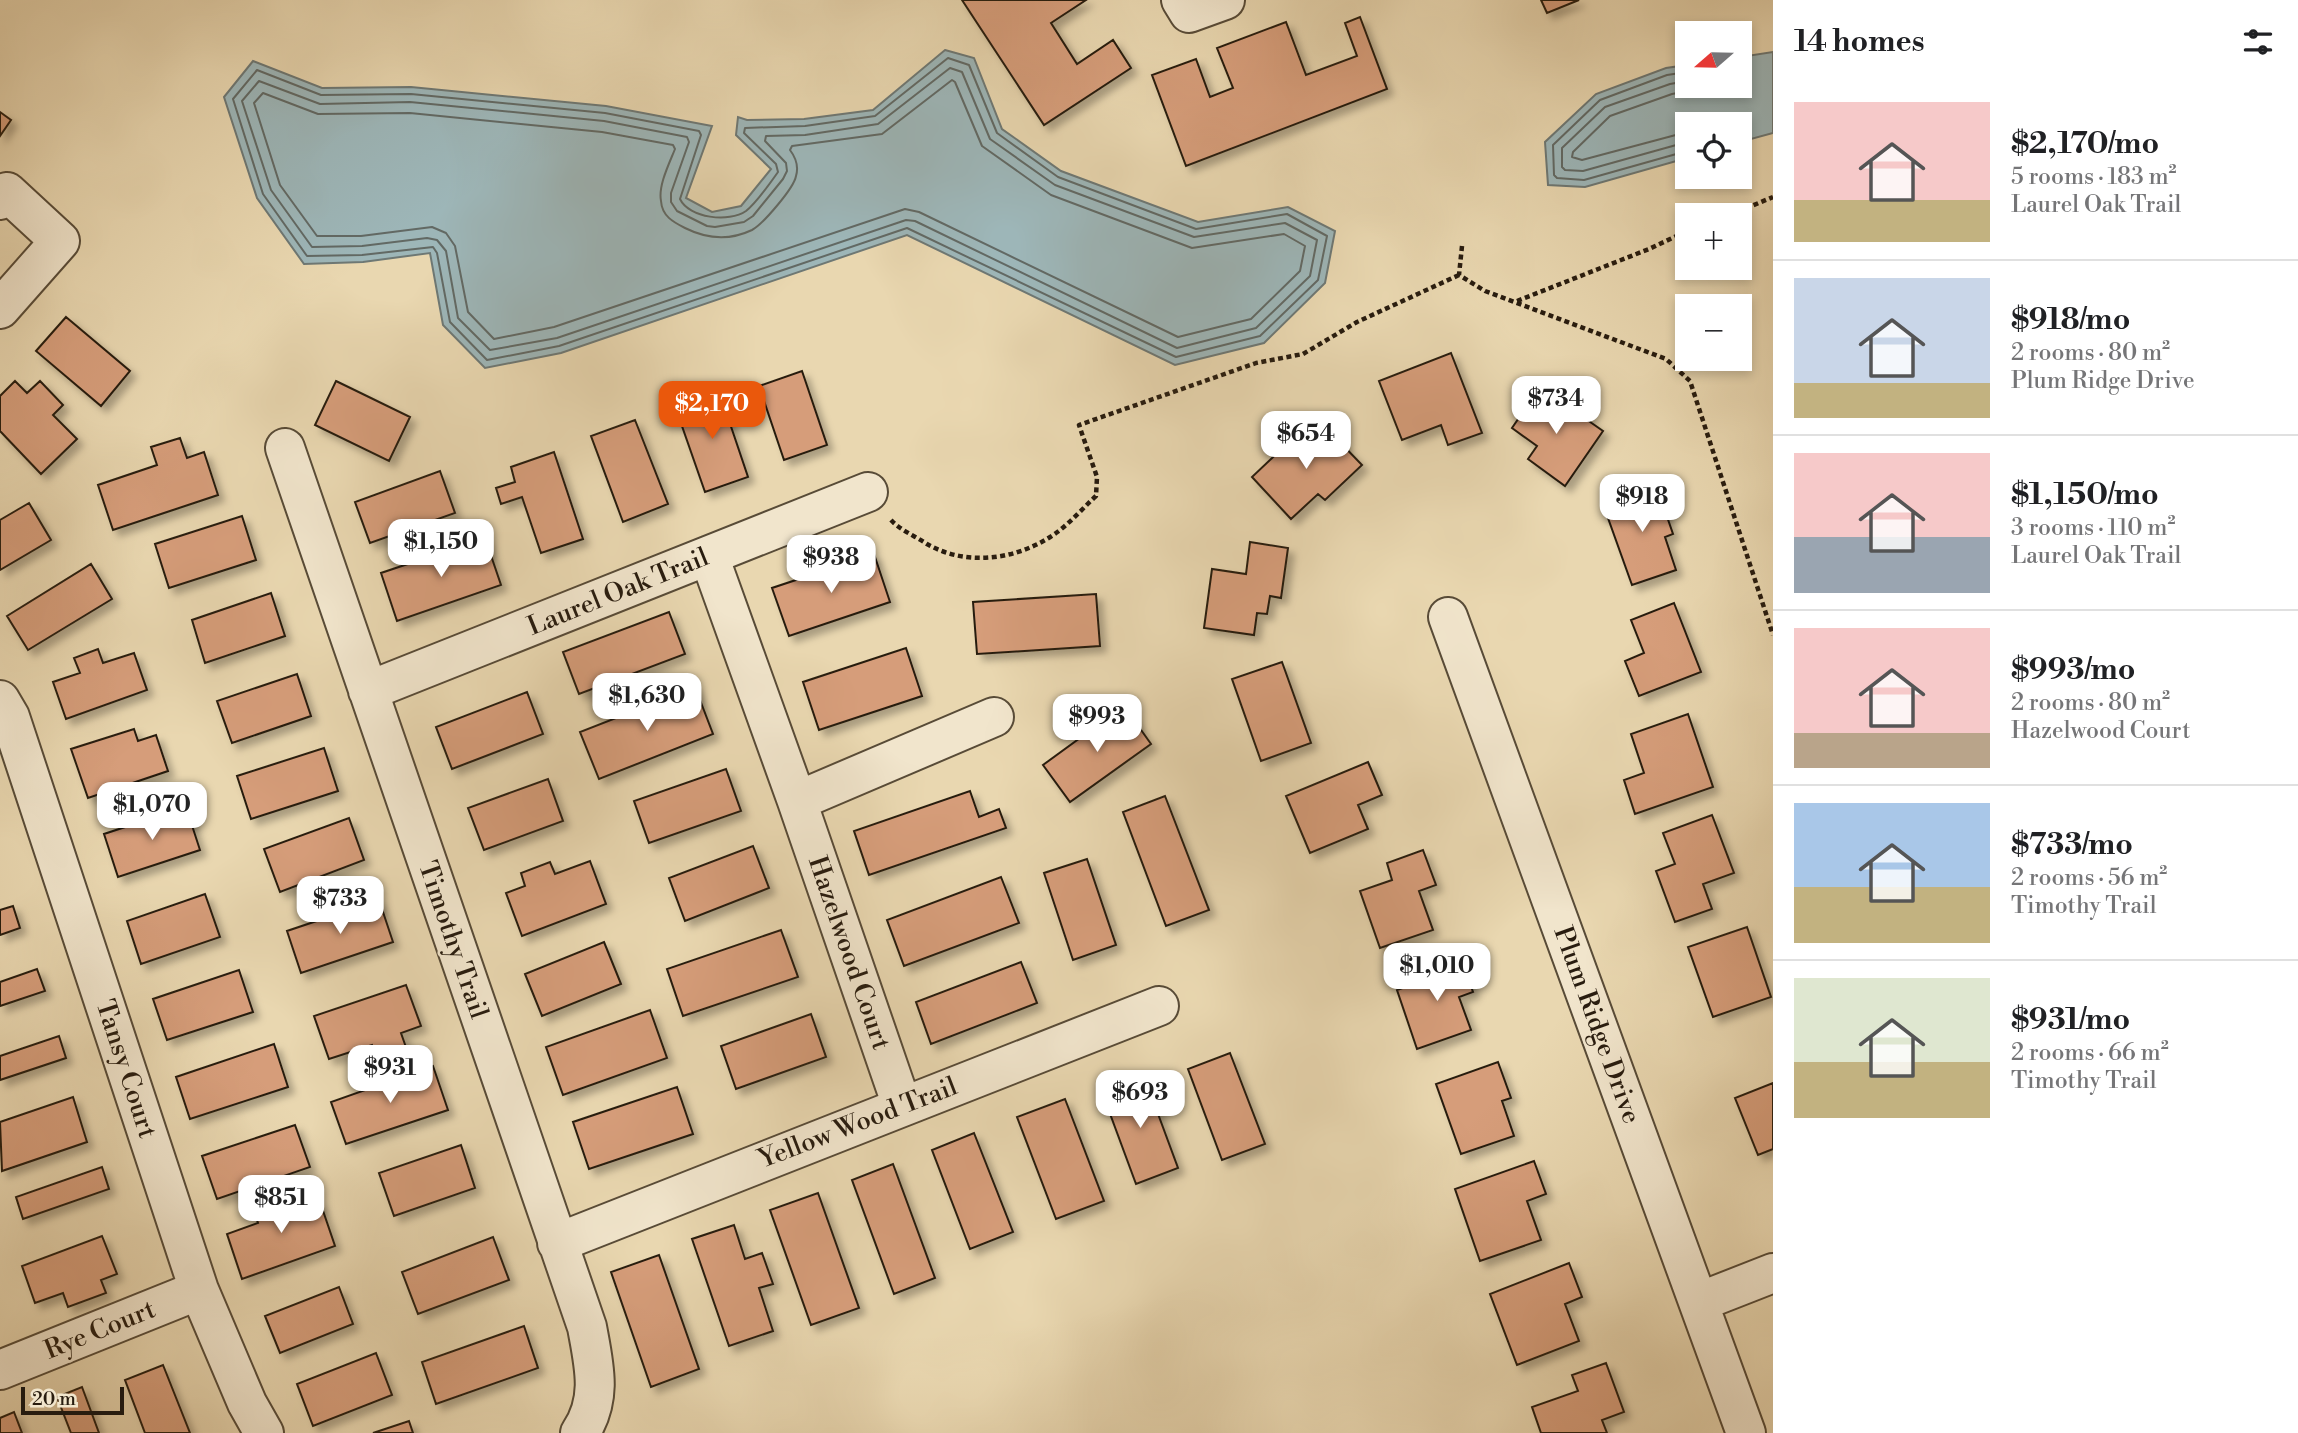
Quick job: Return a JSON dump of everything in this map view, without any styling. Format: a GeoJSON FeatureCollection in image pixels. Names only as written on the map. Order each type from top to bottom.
{"type":"FeatureCollection","features":[{"type":"Feature","properties":{"kind":"street"},"geometry":{"type":"LineString","coordinates":[[1181,0],[1189,13],[1225,0]]}},
{"type":"Feature","properties":{"kind":"street"},"geometry":{"type":"LineString","coordinates":[[0,200],[7,192],[60,241],[0,309]]}},
{"type":"Feature","properties":{"kind":"street","name":"Timothy Trail"},"geometry":{"type":"LineString","coordinates":[[285,448],[587,1327],[596,1374],[590,1418],[580,1433]]}},
{"type":"Feature","properties":{"kind":"street","name":"Laurel Oak Trail"},"geometry":{"type":"LineString","coordinates":[[368,691],[868,492]]}},
{"type":"Feature","properties":{"kind":"street","name":"Hazelwood Court"},"geometry":{"type":"LineString","coordinates":[[709,556],[902,1106]]}},
{"type":"Feature","properties":{"kind":"street","name":"Plum Ridge Drive"},"geometry":{"type":"LineString","coordinates":[[1448,617],[1746,1433]]}},
{"type":"Feature","properties":{"kind":"street","name":"Tansy Court"},"geometry":{"type":"LineString","coordinates":[[0,700],[10,717],[199,1290],[247,1403],[264,1433]]}},
{"type":"Feature","properties":{"kind":"street"},"geometry":{"type":"LineString","coordinates":[[797,801],[994,717]]}},
{"type":"Feature","properties":{"kind":"street","name":"Yellow Wood Trail"},"geometry":{"type":"LineString","coordinates":[[557,1243],[1159,1006]]}},
{"type":"Feature","properties":{"kind":"street"},"geometry":{"type":"LineString","coordinates":[[1699,1302],[1773,1273]]}},
{"type":"Feature","properties":{"kind":"street","name":"Rye Court"},"geometry":{"type":"LineString","coordinates":[[0,1370],[199,1290]]}},
{"type":"Feature","properties":{"kind":"path"},"geometry":{"type":"LineString","coordinates":[[1752,206],[1773,197]]}},
{"type":"Feature","properties":{"kind":"path"},"geometry":{"type":"LineString","coordinates":[[1516,302],[1675,236]]}},
{"type":"Feature","properties":{"kind":"path"},"geometry":{"type":"LineString","coordinates":[[1460,275],[1462,246]]}},
{"type":"Feature","properties":{"kind":"path"},"geometry":{"type":"LineString","coordinates":[[1460,275],[1485,291],[1667,359],[1690,381],[1773,635]]}},
{"type":"Feature","properties":{"kind":"path"},"geometry":{"type":"LineString","coordinates":[[868,492],[896,526],[935,548],[974,559],[1018,553],[1055,533],[1096,496],[1097,477],[1079,425],[1256,363],[1303,354],[1357,322],[1460,275]]}},
{"type":"Feature","properties":{"kind":"water"},"geometry":{"type":"Polygon","coordinates":[[[945,50],[974,58],[1002,129],[1061,171],[1198,222],[1288,207],[1335,231],[1325,283],[1264,343],[1175,365],[907,235],[561,353],[485,368],[443,325],[430,253],[363,262],[304,264],[257,198],[224,97],[253,61],[322,88],[411,87],[606,106],[712,126],[686,198],[712,212],[741,206],[771,169],[736,135],[738,117],[747,120],[804,119],[873,110],[945,50]]]}},
{"type":"Feature","properties":{"kind":"water"},"geometry":{"type":"Polygon","coordinates":[[[1773,52],[1773,133],[1752,139],[1752,112],[1675,112],[1675,161],[1585,187],[1548,185],[1545,142],[1596,94],[1675,67],[1675,98],[1752,98],[1752,55],[1773,52]]]}},
{"type":"Feature","properties":{"kind":"building"},"geometry":{"type":"Polygon","coordinates":[[[962,0],[1086,0],[1051,23],[1077,64],[1113,40],[1131,68],[1044,125],[962,0]]]}},
{"type":"Feature","properties":{"kind":"building"},"geometry":{"type":"Polygon","coordinates":[[[1541,0],[1579,0],[1547,13],[1541,0]]]}},
{"type":"Feature","properties":{"kind":"building"},"geometry":{"type":"Polygon","coordinates":[[[1360,17],[1387,89],[1186,166],[1152,75],[1196,59],[1210,97],[1233,88],[1217,48],[1286,22],[1306,75],[1357,56],[1345,23],[1360,17]]]}},
{"type":"Feature","properties":{"kind":"building"},"geometry":{"type":"Polygon","coordinates":[[[0,112],[11,120],[0,136],[0,112]]]}},
{"type":"Feature","properties":{"kind":"building"},"geometry":{"type":"Polygon","coordinates":[[[66,317],[130,371],[101,406],[36,351],[66,317]]]}},
{"type":"Feature","properties":{"kind":"building"},"geometry":{"type":"Polygon","coordinates":[[[1451,353],[1482,433],[1448,445],[1441,425],[1402,440],[1379,381],[1451,353]]]}},
{"type":"Feature","properties":{"kind":"building"},"geometry":{"type":"Polygon","coordinates":[[[802,371],[827,445],[784,460],[759,386],[802,371]]]}},
{"type":"Feature","properties":{"kind":"building"},"geometry":{"type":"Polygon","coordinates":[[[15,381],[27,393],[40,381],[63,405],[53,415],[77,439],[41,474],[0,431],[0,396],[15,381]]]}},
{"type":"Feature","properties":{"kind":"building"},"geometry":{"type":"Polygon","coordinates":[[[336,381],[410,417],[389,461],[315,425],[336,381]]]}},
{"type":"Feature","properties":{"kind":"building"},"geometry":{"type":"Polygon","coordinates":[[[1540,387],[1603,431],[1565,486],[1528,459],[1537,446],[1512,428],[1540,387]]]}},
{"type":"Feature","properties":{"kind":"building"},"geometry":{"type":"Polygon","coordinates":[[[719,391],[748,477],[705,492],[675,406],[719,391]]]}},
{"type":"Feature","properties":{"kind":"building"},"geometry":{"type":"Polygon","coordinates":[[[635,420],[668,504],[623,522],[591,436],[635,420]]]}},
{"type":"Feature","properties":{"kind":"building"},"geometry":{"type":"Polygon","coordinates":[[[1306,426],[1323,445],[1333,435],[1362,465],[1325,500],[1318,494],[1291,519],[1252,477],[1306,426]]]}},
{"type":"Feature","properties":{"kind":"building"},"geometry":{"type":"Polygon","coordinates":[[[180,438],[187,458],[204,452],[218,495],[113,530],[98,485],[157,465],[151,447],[180,438]]]}},
{"type":"Feature","properties":{"kind":"building"},"geometry":{"type":"Polygon","coordinates":[[[554,452],[583,539],[541,553],[522,497],[501,504],[496,488],[515,482],[511,467],[554,452]]]}},
{"type":"Feature","properties":{"kind":"building"},"geometry":{"type":"Polygon","coordinates":[[[440,471],[455,513],[370,543],[355,502],[440,471]]]}},
{"type":"Feature","properties":{"kind":"building"},"geometry":{"type":"Polygon","coordinates":[[[1656,485],[1673,534],[1665,537],[1676,570],[1632,585],[1603,504],[1656,485]]]}},
{"type":"Feature","properties":{"kind":"building"},"geometry":{"type":"Polygon","coordinates":[[[29,503],[51,540],[0,570],[0,520],[29,503]]]}},
{"type":"Feature","properties":{"kind":"building"},"geometry":{"type":"Polygon","coordinates":[[[242,516],[256,560],[169,588],[155,544],[242,516]]]}},
{"type":"Feature","properties":{"kind":"building"},"geometry":{"type":"Polygon","coordinates":[[[485,538],[501,585],[397,621],[381,573],[485,538]]]}},
{"type":"Feature","properties":{"kind":"building"},"geometry":{"type":"Polygon","coordinates":[[[1250,542],[1288,548],[1281,598],[1270,596],[1267,614],[1257,613],[1254,635],[1204,628],[1212,569],[1246,574],[1250,542]]]}},
{"type":"Feature","properties":{"kind":"building"},"geometry":{"type":"Polygon","coordinates":[[[874,554],[890,602],[789,636],[772,588],[874,554]]]}},
{"type":"Feature","properties":{"kind":"building"},"geometry":{"type":"Polygon","coordinates":[[[91,564],[112,599],[28,650],[7,616],[91,564]]]}},
{"type":"Feature","properties":{"kind":"building"},"geometry":{"type":"Polygon","coordinates":[[[271,593],[285,636],[205,663],[192,620],[271,593]]]}},
{"type":"Feature","properties":{"kind":"building"},"geometry":{"type":"Polygon","coordinates":[[[1096,594],[1100,646],[977,654],[973,602],[1096,594]]]}},
{"type":"Feature","properties":{"kind":"building"},"geometry":{"type":"Polygon","coordinates":[[[1674,603],[1701,672],[1639,696],[1625,661],[1644,653],[1631,620],[1674,603]]]}},
{"type":"Feature","properties":{"kind":"building"},"geometry":{"type":"Polygon","coordinates":[[[669,612],[685,654],[579,694],[563,652],[669,612]]]}},
{"type":"Feature","properties":{"kind":"building"},"geometry":{"type":"Polygon","coordinates":[[[906,648],[922,696],[819,730],[803,682],[906,648]]]}},
{"type":"Feature","properties":{"kind":"building"},"geometry":{"type":"Polygon","coordinates":[[[98,649],[103,663],[134,653],[147,690],[66,719],[53,682],[80,673],[74,658],[98,649]]]}},
{"type":"Feature","properties":{"kind":"building"},"geometry":{"type":"Polygon","coordinates":[[[1282,662],[1311,743],[1261,761],[1232,679],[1282,662]]]}},
{"type":"Feature","properties":{"kind":"building"},"geometry":{"type":"Polygon","coordinates":[[[297,674],[311,716],[232,743],[217,701],[297,674]]]}},
{"type":"Feature","properties":{"kind":"building"},"geometry":{"type":"Polygon","coordinates":[[[695,687],[713,734],[599,779],[580,732],[695,687]]]}},
{"type":"Feature","properties":{"kind":"building"},"geometry":{"type":"Polygon","coordinates":[[[527,692],[543,734],[452,769],[436,727],[527,692]]]}},
{"type":"Feature","properties":{"kind":"building"},"geometry":{"type":"Polygon","coordinates":[[[1124,706],[1151,744],[1070,802],[1043,765],[1124,706]]]}},
{"type":"Feature","properties":{"kind":"building"},"geometry":{"type":"Polygon","coordinates":[[[1688,714],[1713,787],[1635,814],[1624,780],[1644,773],[1631,734],[1688,714]]]}},
{"type":"Feature","properties":{"kind":"building"},"geometry":{"type":"Polygon","coordinates":[[[134,729],[138,741],[156,735],[168,771],[88,798],[71,749],[134,729]]]}},
{"type":"Feature","properties":{"kind":"building"},"geometry":{"type":"Polygon","coordinates":[[[324,748],[338,791],[251,819],[237,776],[324,748]]]}},
{"type":"Feature","properties":{"kind":"building"},"geometry":{"type":"Polygon","coordinates":[[[1368,762],[1382,795],[1358,805],[1368,829],[1310,853],[1286,796],[1368,762]]]}},
{"type":"Feature","properties":{"kind":"building"},"geometry":{"type":"Polygon","coordinates":[[[726,769],[741,811],[649,843],[634,801],[726,769]]]}},
{"type":"Feature","properties":{"kind":"building"},"geometry":{"type":"Polygon","coordinates":[[[548,779],[563,821],[484,850],[468,808],[548,779]]]}},
{"type":"Feature","properties":{"kind":"building"},"geometry":{"type":"Polygon","coordinates":[[[970,791],[979,817],[999,809],[1006,828],[869,875],[854,831],[970,791]]]}},
{"type":"Feature","properties":{"kind":"building"},"geometry":{"type":"Polygon","coordinates":[[[1165,796],[1209,910],[1166,926],[1123,812],[1165,796]]]}},
{"type":"Feature","properties":{"kind":"building"},"geometry":{"type":"Polygon","coordinates":[[[186,807],[200,850],[118,877],[104,834],[186,807]]]}},
{"type":"Feature","properties":{"kind":"building"},"geometry":{"type":"Polygon","coordinates":[[[1712,815],[1734,873],[1703,884],[1712,909],[1675,922],[1656,871],[1675,864],[1663,833],[1712,815]]]}},
{"type":"Feature","properties":{"kind":"building"},"geometry":{"type":"Polygon","coordinates":[[[349,818],[364,860],[280,892],[264,849],[349,818]]]}},
{"type":"Feature","properties":{"kind":"building"},"geometry":{"type":"Polygon","coordinates":[[[753,846],[769,888],[685,921],[669,878],[753,846]]]}},
{"type":"Feature","properties":{"kind":"building"},"geometry":{"type":"Polygon","coordinates":[[[1423,850],[1436,885],[1419,891],[1433,930],[1380,948],[1360,891],[1392,880],[1387,863],[1423,850]]]}},
{"type":"Feature","properties":{"kind":"building"},"geometry":{"type":"Polygon","coordinates":[[[1087,859],[1116,945],[1073,960],[1044,873],[1087,859]]]}},
{"type":"Feature","properties":{"kind":"building"},"geometry":{"type":"Polygon","coordinates":[[[590,861],[606,904],[522,936],[506,893],[525,886],[521,873],[550,862],[555,874],[590,861]]]}},
{"type":"Feature","properties":{"kind":"building"},"geometry":{"type":"Polygon","coordinates":[[[1001,877],[1019,923],[904,966],[887,920],[1001,877]]]}},
{"type":"Feature","properties":{"kind":"building"},"geometry":{"type":"Polygon","coordinates":[[[205,894],[220,937],[141,964],[127,921],[205,894]]]}},
{"type":"Feature","properties":{"kind":"building"},"geometry":{"type":"Polygon","coordinates":[[[379,900],[393,942],[301,973],[287,931],[379,900]]]}},
{"type":"Feature","properties":{"kind":"building"},"geometry":{"type":"Polygon","coordinates":[[[13,906],[20,928],[0,935],[0,910],[13,906]]]}},
{"type":"Feature","properties":{"kind":"building"},"geometry":{"type":"Polygon","coordinates":[[[1747,927],[1771,997],[1713,1017],[1688,947],[1747,927]]]}},
{"type":"Feature","properties":{"kind":"building"},"geometry":{"type":"Polygon","coordinates":[[[781,930],[798,977],[683,1016],[667,969],[781,930]]]}},
{"type":"Feature","properties":{"kind":"building"},"geometry":{"type":"Polygon","coordinates":[[[604,942],[621,984],[542,1016],[525,974],[604,942]]]}},
{"type":"Feature","properties":{"kind":"building"},"geometry":{"type":"Polygon","coordinates":[[[1460,956],[1473,992],[1459,997],[1471,1030],[1417,1049],[1397,990],[1428,979],[1424,968],[1460,956]]]}},
{"type":"Feature","properties":{"kind":"building"},"geometry":{"type":"Polygon","coordinates":[[[1021,962],[1037,1003],[931,1044],[916,1002],[1021,962]]]}},
{"type":"Feature","properties":{"kind":"building"},"geometry":{"type":"Polygon","coordinates":[[[37,969],[45,991],[0,1006],[0,982],[37,969]]]}},
{"type":"Feature","properties":{"kind":"building"},"geometry":{"type":"Polygon","coordinates":[[[239,970],[253,1012],[167,1040],[153,999],[239,970]]]}},
{"type":"Feature","properties":{"kind":"building"},"geometry":{"type":"Polygon","coordinates":[[[406,985],[421,1026],[401,1033],[408,1053],[378,1062],[372,1045],[329,1059],[314,1016],[406,985]]]}},
{"type":"Feature","properties":{"kind":"building"},"geometry":{"type":"Polygon","coordinates":[[[650,1010],[667,1058],[563,1095],[546,1047],[650,1010]]]}},
{"type":"Feature","properties":{"kind":"building"},"geometry":{"type":"Polygon","coordinates":[[[811,1014],[826,1057],[736,1089],[721,1046],[811,1014]]]}},
{"type":"Feature","properties":{"kind":"building"},"geometry":{"type":"Polygon","coordinates":[[[59,1036],[66,1058],[0,1080],[0,1056],[59,1036]]]}},
{"type":"Feature","properties":{"kind":"building"},"geometry":{"type":"Polygon","coordinates":[[[274,1044],[288,1087],[190,1119],[176,1077],[274,1044]]]}},
{"type":"Feature","properties":{"kind":"building"},"geometry":{"type":"Polygon","coordinates":[[[1230,1053],[1265,1144],[1222,1160],[1188,1069],[1230,1053]]]}},
{"type":"Feature","properties":{"kind":"building"},"geometry":{"type":"Polygon","coordinates":[[[1498,1062],[1511,1098],[1502,1101],[1514,1136],[1461,1154],[1436,1084],[1498,1062]]]}},
{"type":"Feature","properties":{"kind":"building"},"geometry":{"type":"Polygon","coordinates":[[[433,1066],[448,1110],[346,1144],[331,1102],[433,1066]]]}},
{"type":"Feature","properties":{"kind":"building"},"geometry":{"type":"Polygon","coordinates":[[[1144,1076],[1178,1168],[1136,1184],[1102,1092],[1144,1076]]]}},
{"type":"Feature","properties":{"kind":"building"},"geometry":{"type":"Polygon","coordinates":[[[1773,1083],[1773,1149],[1758,1155],[1735,1098],[1773,1083]]]}},
{"type":"Feature","properties":{"kind":"building"},"geometry":{"type":"Polygon","coordinates":[[[677,1087],[693,1134],[589,1169],[573,1122],[677,1087]]]}},
{"type":"Feature","properties":{"kind":"building"},"geometry":{"type":"Polygon","coordinates":[[[73,1097],[87,1142],[2,1171],[0,1122],[73,1097]]]}},
{"type":"Feature","properties":{"kind":"building"},"geometry":{"type":"Polygon","coordinates":[[[1065,1099],[1104,1201],[1056,1219],[1017,1117],[1065,1099]]]}},
{"type":"Feature","properties":{"kind":"building"},"geometry":{"type":"Polygon","coordinates":[[[295,1125],[310,1167],[217,1199],[202,1156],[295,1125]]]}},
{"type":"Feature","properties":{"kind":"building"},"geometry":{"type":"Polygon","coordinates":[[[974,1133],[1013,1232],[970,1249],[932,1150],[974,1133]]]}},
{"type":"Feature","properties":{"kind":"building"},"geometry":{"type":"Polygon","coordinates":[[[461,1145],[475,1188],[394,1216],[379,1173],[461,1145]]]}},
{"type":"Feature","properties":{"kind":"building"},"geometry":{"type":"Polygon","coordinates":[[[1534,1161],[1546,1194],[1527,1201],[1541,1240],[1480,1261],[1455,1189],[1534,1161]]]}},
{"type":"Feature","properties":{"kind":"building"},"geometry":{"type":"Polygon","coordinates":[[[893,1164],[935,1278],[894,1294],[852,1180],[893,1164]]]}},
{"type":"Feature","properties":{"kind":"building"},"geometry":{"type":"Polygon","coordinates":[[[102,1167],[109,1189],[23,1219],[16,1197],[102,1167]]]}},
{"type":"Feature","properties":{"kind":"building"},"geometry":{"type":"Polygon","coordinates":[[[300,1189],[306,1207],[320,1202],[335,1246],[242,1279],[227,1234],[258,1223],[252,1206],[300,1189]]]}},
{"type":"Feature","properties":{"kind":"building"},"geometry":{"type":"Polygon","coordinates":[[[818,1193],[859,1308],[811,1325],[770,1210],[818,1193]]]}},
{"type":"Feature","properties":{"kind":"building"},"geometry":{"type":"Polygon","coordinates":[[[734,1225],[745,1259],[762,1253],[773,1284],[759,1288],[773,1331],[729,1346],[692,1239],[734,1225]]]}},
{"type":"Feature","properties":{"kind":"building"},"geometry":{"type":"Polygon","coordinates":[[[102,1236],[117,1274],[101,1280],[106,1293],[68,1307],[63,1293],[35,1303],[22,1266],[102,1236]]]}},
{"type":"Feature","properties":{"kind":"building"},"geometry":{"type":"Polygon","coordinates":[[[493,1237],[509,1280],[418,1314],[402,1272],[493,1237]]]}},
{"type":"Feature","properties":{"kind":"building"},"geometry":{"type":"Polygon","coordinates":[[[659,1255],[699,1369],[651,1387],[611,1272],[659,1255]]]}},
{"type":"Feature","properties":{"kind":"building"},"geometry":{"type":"Polygon","coordinates":[[[1569,1263],[1582,1297],[1565,1304],[1579,1341],[1517,1365],[1490,1294],[1569,1263]]]}},
{"type":"Feature","properties":{"kind":"building"},"geometry":{"type":"Polygon","coordinates":[[[339,1287],[353,1324],[280,1353],[265,1316],[339,1287]]]}},
{"type":"Feature","properties":{"kind":"building"},"geometry":{"type":"Polygon","coordinates":[[[524,1326],[538,1368],[436,1404],[422,1362],[524,1326]]]}},
{"type":"Feature","properties":{"kind":"building"},"geometry":{"type":"Polygon","coordinates":[[[376,1353],[392,1395],[313,1426],[297,1384],[376,1353]]]}},
{"type":"Feature","properties":{"kind":"building"},"geometry":{"type":"Polygon","coordinates":[[[1606,1363],[1624,1412],[1602,1420],[1607,1433],[1541,1433],[1532,1407],[1578,1391],[1572,1375],[1606,1363]]]}},
{"type":"Feature","properties":{"kind":"building"},"geometry":{"type":"Polygon","coordinates":[[[163,1365],[190,1433],[145,1433],[125,1380],[163,1365]]]}},
{"type":"Feature","properties":{"kind":"building"},"geometry":{"type":"Polygon","coordinates":[[[82,1387],[99,1433],[71,1433],[57,1397],[82,1387]]]}},
{"type":"Feature","properties":{"kind":"building"},"geometry":{"type":"Polygon","coordinates":[[[14,1412],[22,1433],[0,1433],[0,1418],[14,1412]]]}},
{"type":"Feature","properties":{"kind":"building"},"geometry":{"type":"Polygon","coordinates":[[[409,1421],[413,1433],[373,1433],[409,1421]]]}}]}
